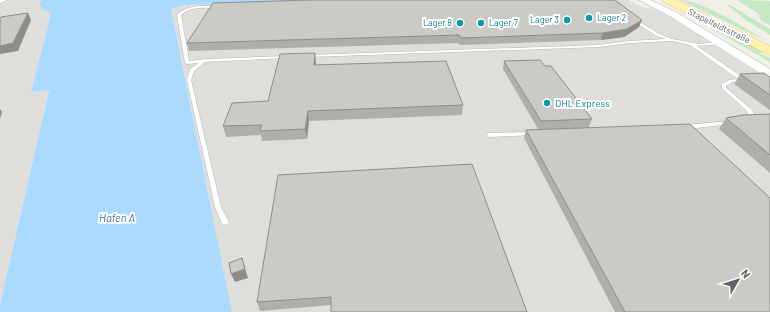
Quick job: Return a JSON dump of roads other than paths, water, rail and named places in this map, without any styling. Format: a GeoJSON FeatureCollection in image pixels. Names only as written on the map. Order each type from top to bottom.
{"type":"FeatureCollection","features":[{"type":"Feature","properties":{"kind":"main road","name":"Stapelfeldtstraße"},"geometry":{"type":"LineString","coordinates":[[668,0],[770,51]]}},
{"type":"Feature","properties":{"kind":"main road","name":"Stapelfeldtstraße"},"geometry":{"type":"LineString","coordinates":[[676,0],[770,46]]}},
{"type":"Feature","properties":{"kind":"street"},"geometry":{"type":"LineString","coordinates":[[0,2],[4,0]]}},
{"type":"Feature","properties":{"kind":"street"},"geometry":{"type":"LineString","coordinates":[[644,0],[671,13],[770,74]]}},
{"type":"Feature","properties":{"kind":"lane"},"geometry":{"type":"LineString","coordinates":[[226,7],[191,8],[182,11],[179,15],[187,63],[208,60],[295,57]]}},
{"type":"Feature","properties":{"kind":"lane"},"geometry":{"type":"LineString","coordinates":[[629,17],[658,35],[673,40],[692,44],[721,44]]}},
{"type":"Feature","properties":{"kind":"lane"},"geometry":{"type":"LineString","coordinates":[[303,56],[599,46],[629,42],[673,40]]}},
{"type":"Feature","properties":{"kind":"lane"},"geometry":{"type":"LineString","coordinates":[[679,128],[737,122],[742,121],[751,114],[749,110],[724,88],[724,84],[731,81],[743,80],[692,44]]}},
{"type":"Feature","properties":{"kind":"lane"},"geometry":{"type":"LineString","coordinates":[[208,60],[192,70],[189,80],[218,207],[225,222]]}},
{"type":"Feature","properties":{"kind":"lane"},"geometry":{"type":"LineString","coordinates":[[687,127],[693,133]]}},
{"type":"Feature","properties":{"kind":"lane"},"geometry":{"type":"LineString","coordinates":[[489,136],[537,134]]}},
{"type":"Feature","properties":{"kind":"water","name":"Hafen A"},"geometry":{"type":"Polygon","coordinates":[[[41,0],[370,0],[185,5],[171,9],[232,312],[0,312],[0,305],[49,90],[31,92],[51,14],[39,6],[41,0]]]}},
{"type":"Feature","properties":{"kind":"place","name":"Lager 2"},"geometry":{"type":"Point","coordinates":[589,18]}},
{"type":"Feature","properties":{"kind":"place","name":"Lager 3"},"geometry":{"type":"Point","coordinates":[567,20]}},
{"type":"Feature","properties":{"kind":"place","name":"Lager 8"},"geometry":{"type":"Point","coordinates":[460,23]}},
{"type":"Feature","properties":{"kind":"place","name":"Lager 7"},"geometry":{"type":"Point","coordinates":[481,23]}},
{"type":"Feature","properties":{"kind":"place","name":"DHL Express"},"geometry":{"type":"Point","coordinates":[547,103]}}]}
